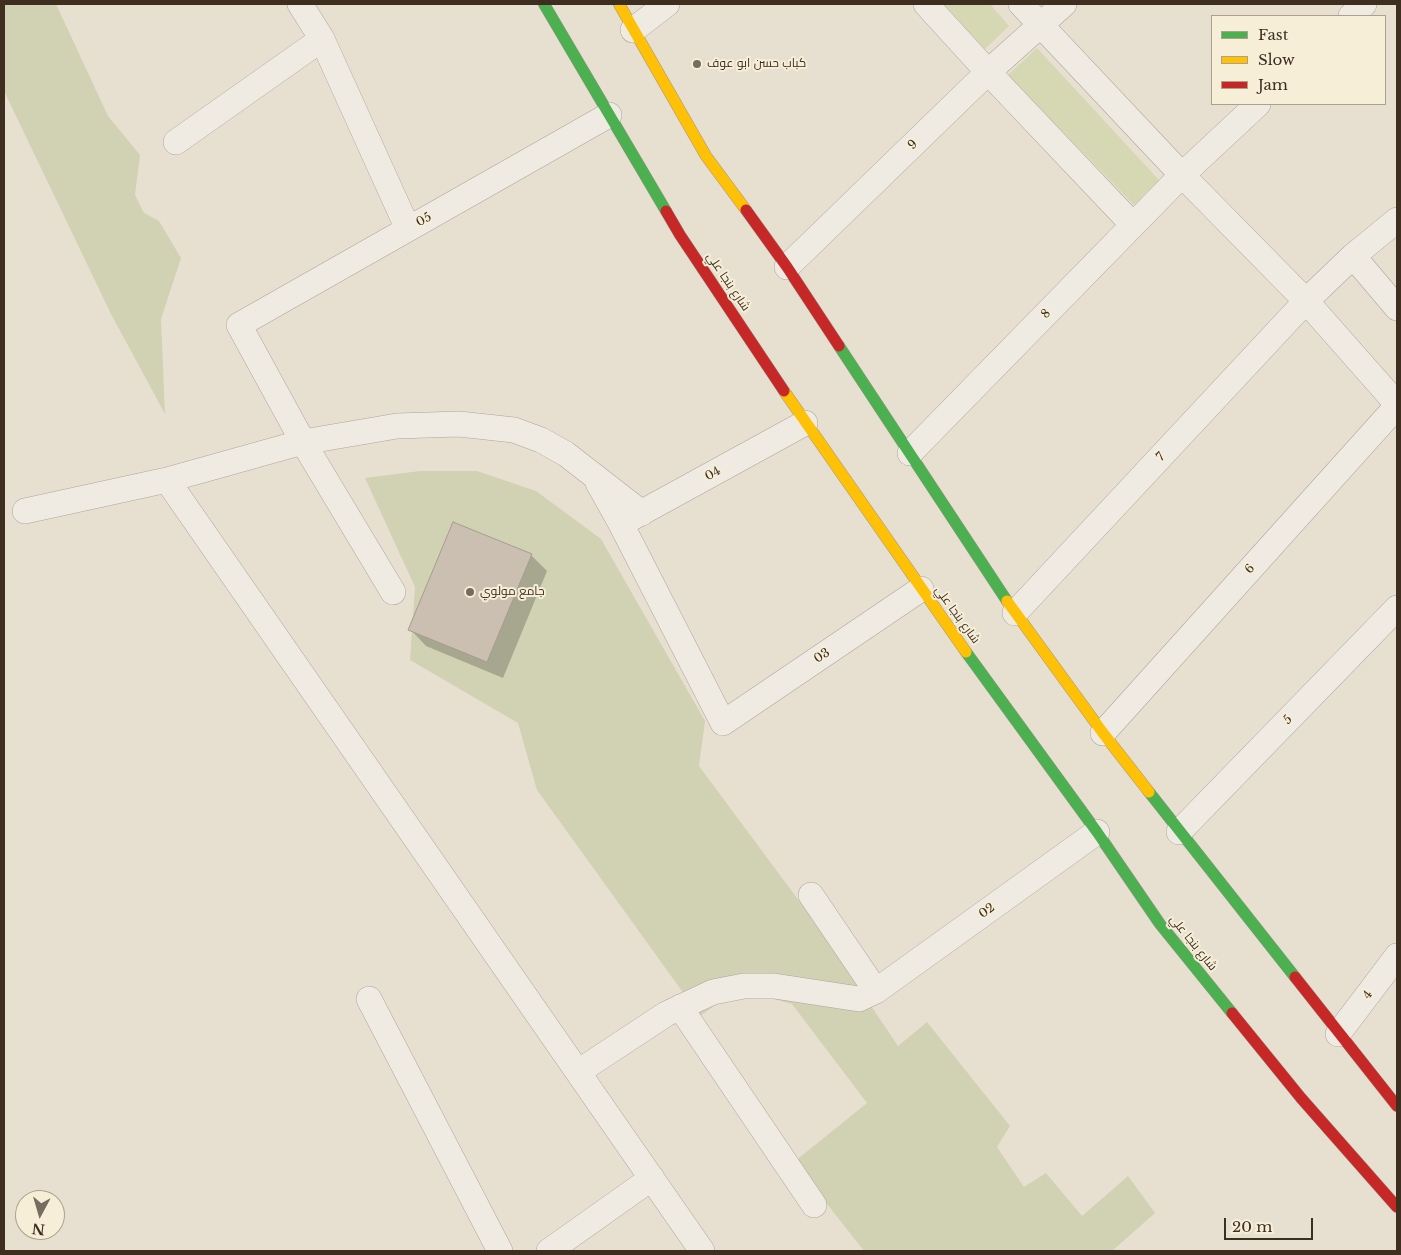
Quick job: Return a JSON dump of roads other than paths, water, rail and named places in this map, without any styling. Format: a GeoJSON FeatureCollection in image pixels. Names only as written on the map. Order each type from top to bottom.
{"type":"FeatureCollection","features":[{"type":"Feature","properties":{"kind":"main road","name":"شارع بنجا علي"},"geometry":{"type":"LineString","coordinates":[[544,4],[680,236],[805,423],[921,589],[1097,832],[1160,924],[1301,1098],[1397,1207]]}},
{"type":"Feature","properties":{"kind":"main road"},"geometry":{"type":"LineString","coordinates":[[619,4],[706,156],[787,267],[1015,613],[1179,832],[1397,1106]]}},
{"type":"Feature","properties":{"kind":"street"},"geometry":{"type":"LineString","coordinates":[[300,4],[322,39],[408,229]]}},
{"type":"Feature","properties":{"kind":"street"},"geometry":{"type":"LineString","coordinates":[[633,30],[667,4]]}},
{"type":"Feature","properties":{"kind":"street"},"geometry":{"type":"LineString","coordinates":[[926,4],[1133,225]]}},
{"type":"Feature","properties":{"kind":"street"},"geometry":{"type":"LineString","coordinates":[[1021,4],[1182,175],[1306,301],[1397,405]]}},
{"type":"Feature","properties":{"kind":"street","name":"9"},"geometry":{"type":"LineString","coordinates":[[787,267],[988,72],[1064,4]]}},
{"type":"Feature","properties":{"kind":"street"},"geometry":{"type":"LineString","coordinates":[[1352,15],[1364,4]]}},
{"type":"Feature","properties":{"kind":"street"},"geometry":{"type":"LineString","coordinates":[[176,142],[322,39]]}},
{"type":"Feature","properties":{"kind":"street","name":"8"},"geometry":{"type":"LineString","coordinates":[[910,453],[1182,175],[1257,105]]}},
{"type":"Feature","properties":{"kind":"street","name":"05"},"geometry":{"type":"LineString","coordinates":[[303,442],[239,325],[608,115]]}},
{"type":"Feature","properties":{"kind":"street","name":"7"},"geometry":{"type":"LineString","coordinates":[[1015,613],[1306,301],[1354,256],[1397,220]]}},
{"type":"Feature","properties":{"kind":"street"},"geometry":{"type":"LineString","coordinates":[[1354,256],[1397,308]]}},
{"type":"Feature","properties":{"kind":"street","name":"6"},"geometry":{"type":"LineString","coordinates":[[1103,733],[1397,405]]}},
{"type":"Feature","properties":{"kind":"street","name":"04"},"geometry":{"type":"LineString","coordinates":[[632,518],[805,423]]}},
{"type":"Feature","properties":{"kind":"street"},"geometry":{"type":"LineString","coordinates":[[25,511],[167,480],[303,442],[397,426],[459,424],[514,430],[541,440],[566,454],[593,474],[632,518]]}},
{"type":"Feature","properties":{"kind":"street"},"geometry":{"type":"LineString","coordinates":[[303,442],[393,592]]}},
{"type":"Feature","properties":{"kind":"street"},"geometry":{"type":"LineString","coordinates":[[167,480],[702,1251]]}},
{"type":"Feature","properties":{"kind":"street","name":"03"},"geometry":{"type":"LineString","coordinates":[[632,518],[723,723],[921,589]]}},
{"type":"Feature","properties":{"kind":"street","name":"5"},"geometry":{"type":"LineString","coordinates":[[1179,832],[1397,608]]}},
{"type":"Feature","properties":{"kind":"street","name":"02"},"geometry":{"type":"LineString","coordinates":[[578,1072],[666,1014],[713,992],[744,986],[774,986],[859,999],[876,991],[1097,832]]}},
{"type":"Feature","properties":{"kind":"street"},"geometry":{"type":"LineString","coordinates":[[811,895],[876,991]]}},
{"type":"Feature","properties":{"kind":"street","name":"4"},"geometry":{"type":"LineString","coordinates":[[1338,1034],[1397,956]]}},
{"type":"Feature","properties":{"kind":"street"},"geometry":{"type":"LineString","coordinates":[[369,999],[500,1251]]}},
{"type":"Feature","properties":{"kind":"street"},"geometry":{"type":"LineString","coordinates":[[680,1007],[814,1205]]}},
{"type":"Feature","properties":{"kind":"street"},"geometry":{"type":"LineString","coordinates":[[549,1251],[652,1178]]}},
{"type":"Feature","properties":{"kind":"place","name":"كباب حسن ابو عوف"},"geometry":{"type":"Point","coordinates":[697,64]}},
{"type":"Feature","properties":{"kind":"place","name":"جامع مولوي"},"geometry":{"type":"Point","coordinates":[470,592]}}]}
